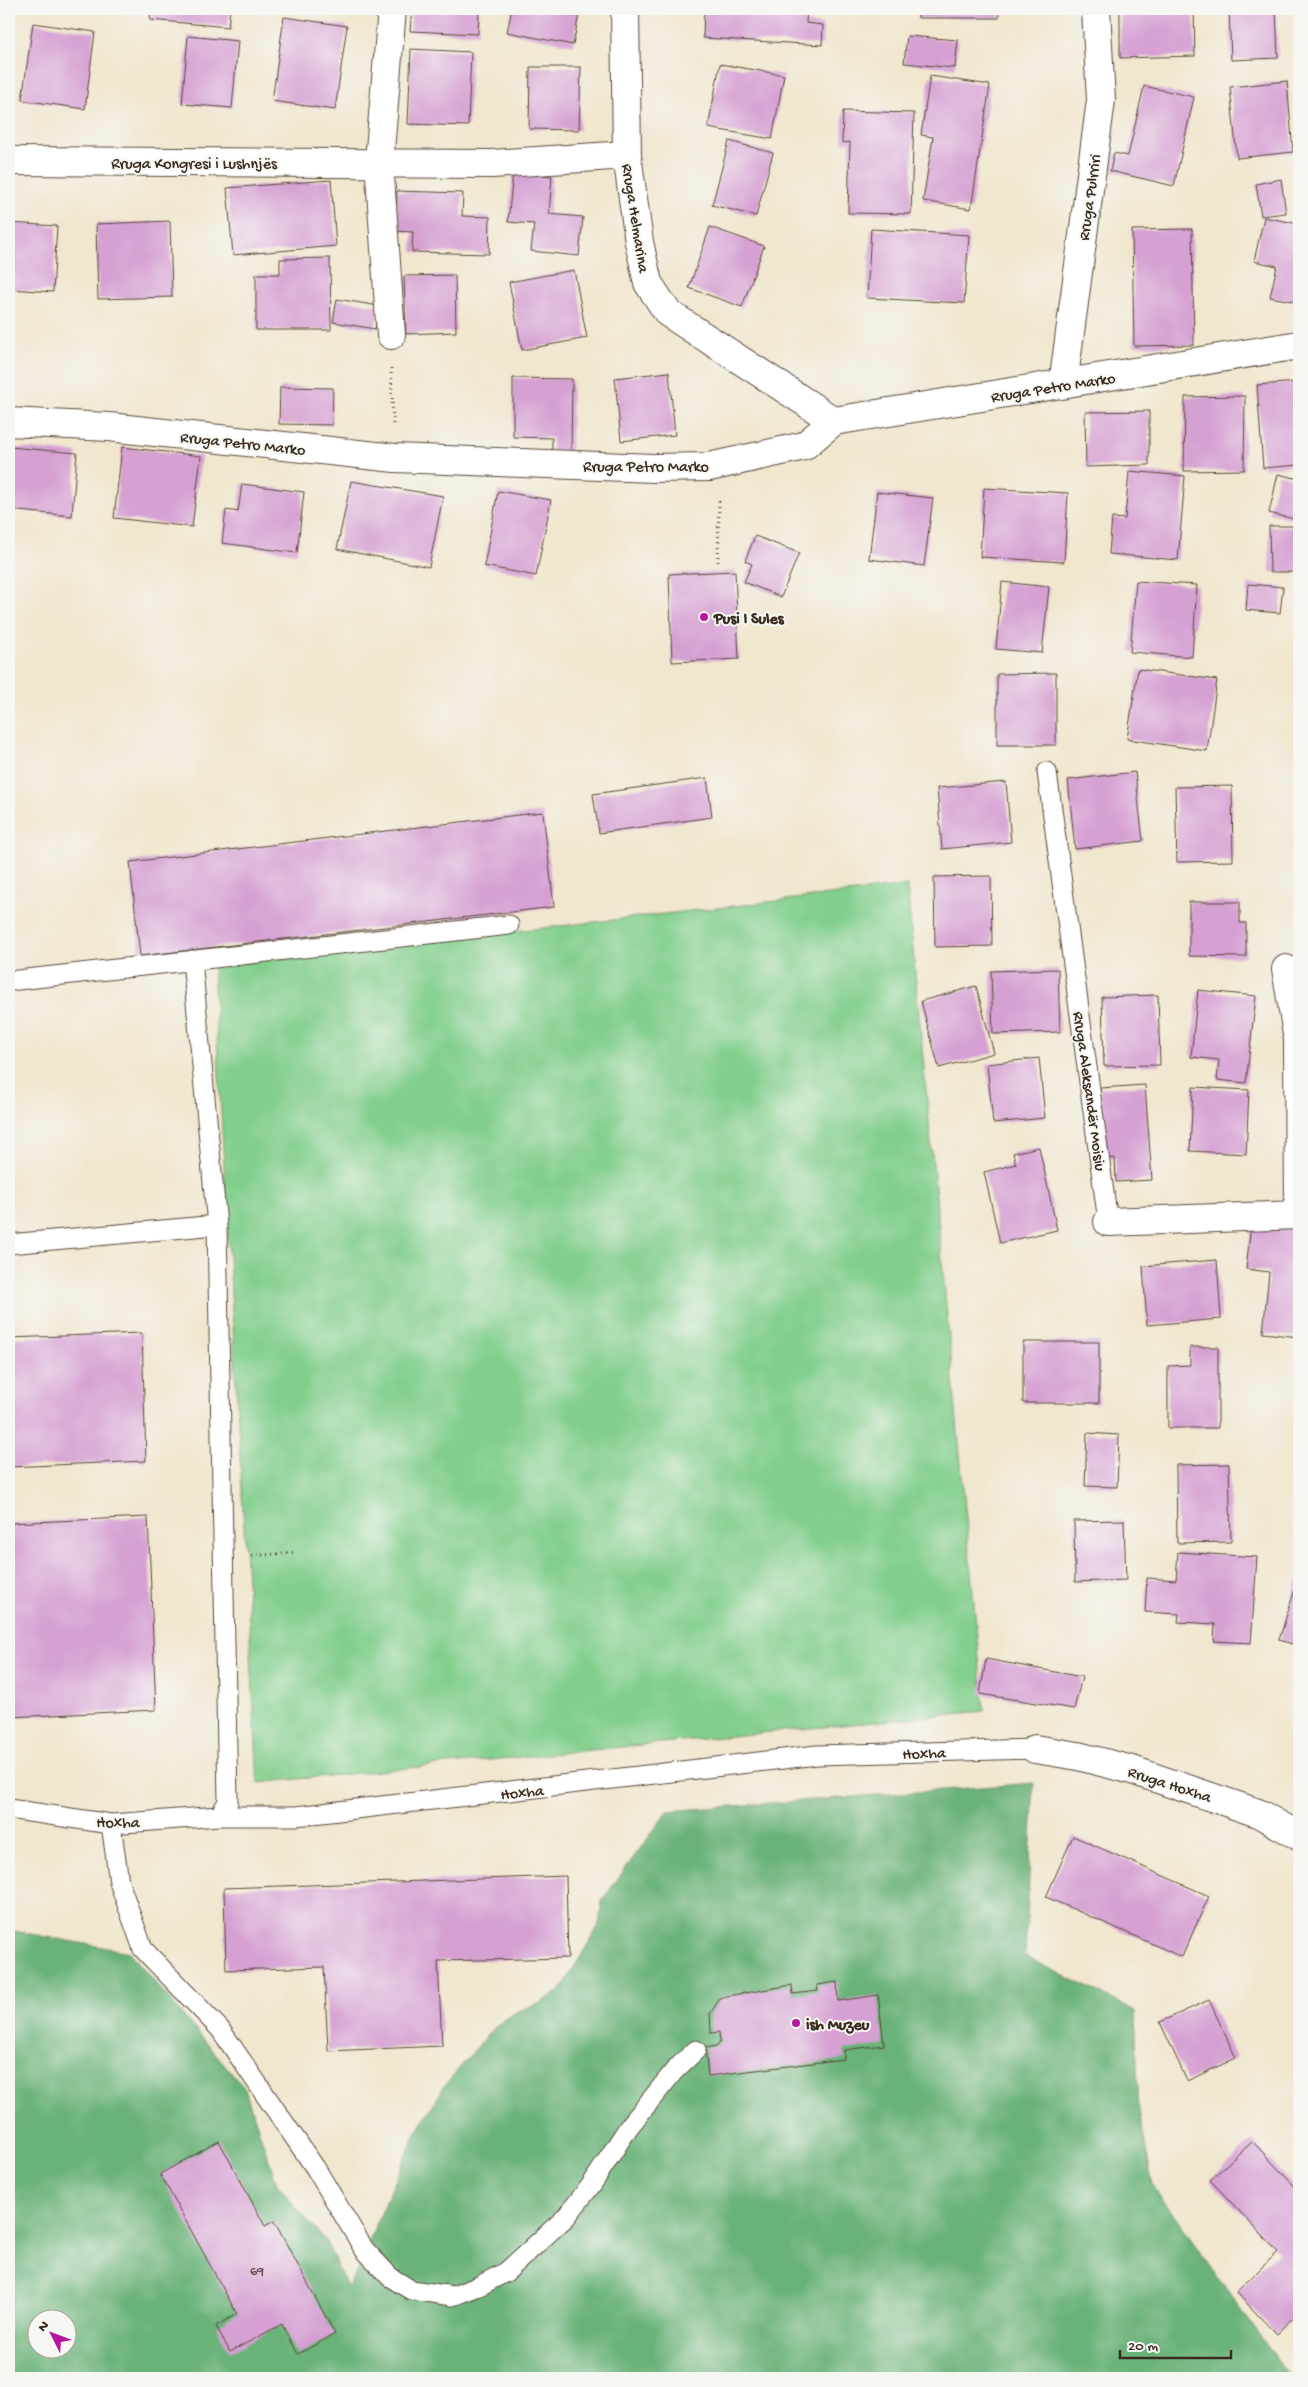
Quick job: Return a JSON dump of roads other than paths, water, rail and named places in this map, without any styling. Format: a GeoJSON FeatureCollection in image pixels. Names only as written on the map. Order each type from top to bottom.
{"type":"FeatureCollection","features":[{"type":"Feature","properties":{"kind":"street"},"geometry":{"type":"LineString","coordinates":[[391,335],[379,162],[392,9]]}},
{"type":"Feature","properties":{"kind":"street","name":"Rruga Helmarina"},"geometry":{"type":"LineString","coordinates":[[625,9],[627,155],[639,242],[648,283],[668,313],[834,422]]}},
{"type":"Feature","properties":{"kind":"street","name":"Rruga Pulrriri"},"geometry":{"type":"LineString","coordinates":[[1063,385],[1101,100],[1096,9]]}},
{"type":"Feature","properties":{"kind":"street","name":"Rruga Kongresi i Lushnjës"},"geometry":{"type":"LineString","coordinates":[[9,161],[492,164],[627,155]]}},
{"type":"Feature","properties":{"kind":"street","name":"Rruga Petro Marko"},"geometry":{"type":"LineString","coordinates":[[9,422],[109,427],[395,458],[653,468],[709,467],[804,446],[834,422],[1299,345]]}},
{"type":"Feature","properties":{"kind":"street"},"geometry":{"type":"LineString","coordinates":[[1286,969],[1298,1040],[1299,1215]]}},
{"type":"Feature","properties":{"kind":"street","name":"Rruga Aleksandër Moisiu"},"geometry":{"type":"LineString","coordinates":[[1108,1222],[1299,1215]]}},
{"type":"Feature","properties":{"kind":"street","name":"Rruga Hoxha"},"geometry":{"type":"LineString","coordinates":[[1035,1748],[1078,1756],[1132,1770],[1258,1813],[1299,1836]]}},
{"type":"Feature","properties":{"kind":"lane","name":"Rruga Aleksandër Moisiu"},"geometry":{"type":"LineString","coordinates":[[1046,772],[1108,1222]]}},
{"type":"Feature","properties":{"kind":"lane"},"geometry":{"type":"LineString","coordinates":[[9,981],[509,925]]}},
{"type":"Feature","properties":{"kind":"lane"},"geometry":{"type":"LineString","coordinates":[[192,960],[217,1225],[228,1811]]}},
{"type":"Feature","properties":{"kind":"lane"},"geometry":{"type":"LineString","coordinates":[[9,1244],[217,1225]]}},
{"type":"Feature","properties":{"kind":"lane","name":"Hoxha"},"geometry":{"type":"LineString","coordinates":[[9,1809],[111,1824],[228,1811],[296,1816],[818,1755],[1035,1748]]}},
{"type":"Feature","properties":{"kind":"lane"},"geometry":{"type":"LineString","coordinates":[[111,1824],[119,1882],[143,1949],[220,2028],[316,2169],[364,2249],[390,2277],[411,2290],[453,2296],[479,2286],[506,2272],[566,2217],[592,2184],[628,2128],[675,2070],[696,2050]]}},
{"type":"Feature","properties":{"kind":"place","name":"Pusi I Sules"},"geometry":{"type":"Point","coordinates":[704,617]}},
{"type":"Feature","properties":{"kind":"place","name":"ish Muzeu"},"geometry":{"type":"Point","coordinates":[796,2023]}}]}
